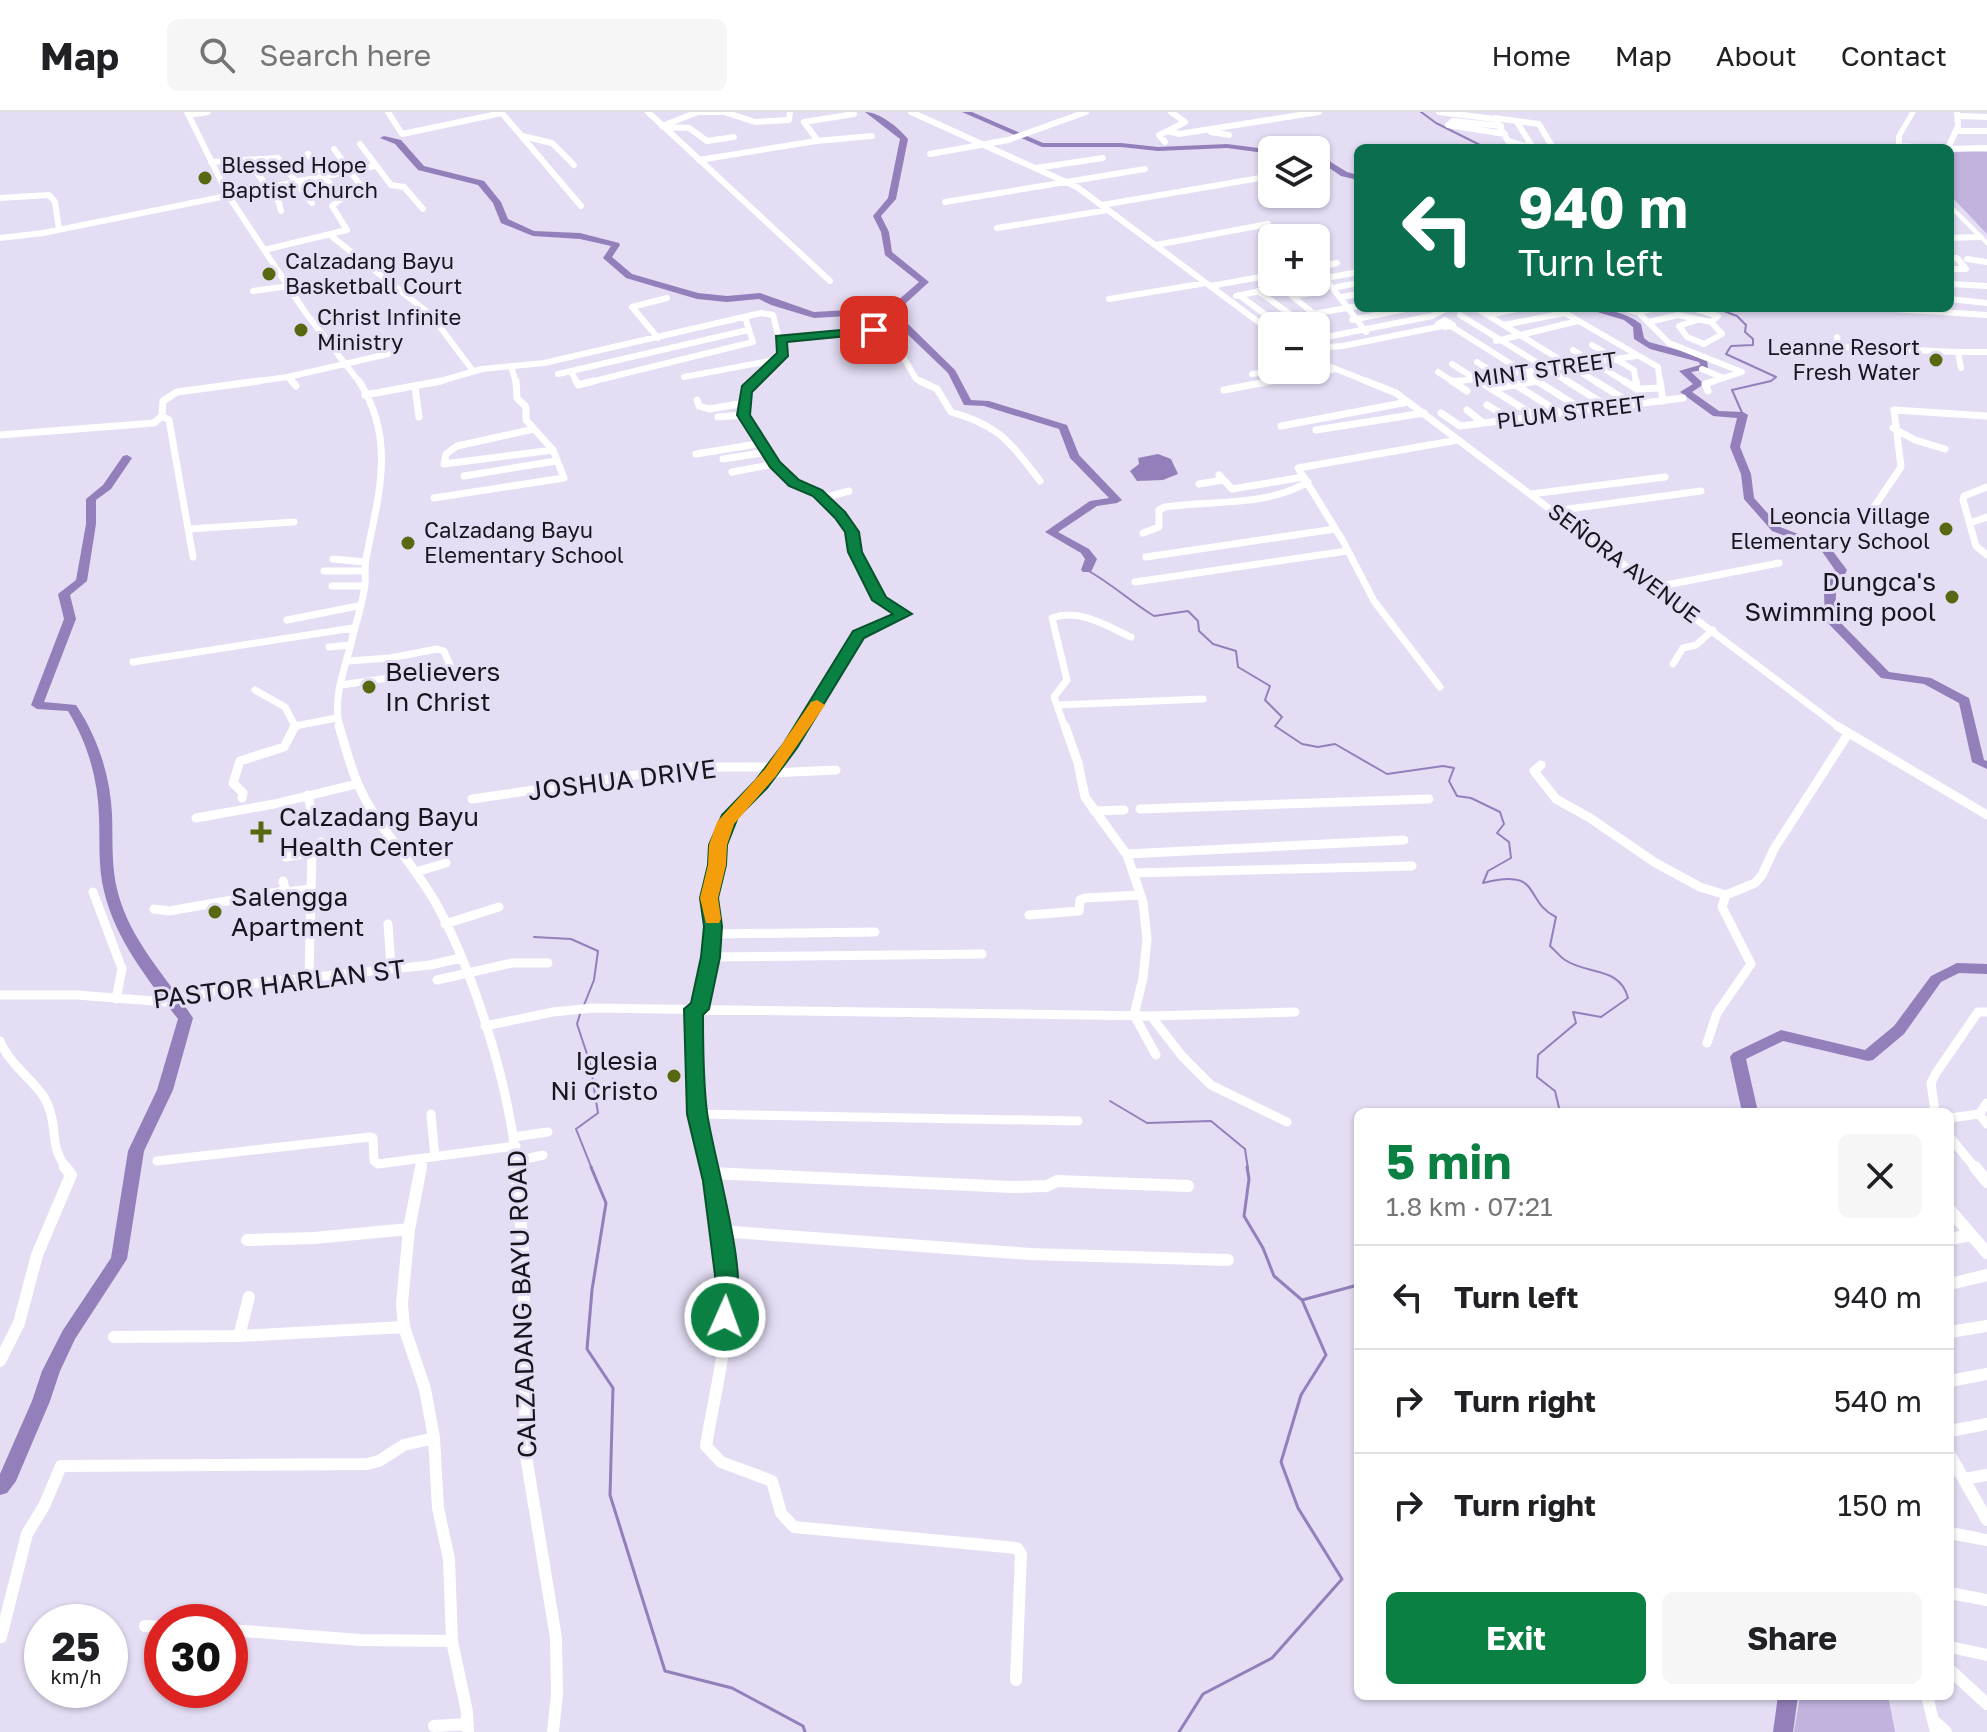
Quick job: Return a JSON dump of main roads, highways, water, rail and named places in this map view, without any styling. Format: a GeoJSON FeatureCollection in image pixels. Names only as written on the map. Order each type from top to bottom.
{"type":"FeatureCollection","features":[{"type":"Feature","properties":{"kind":"main road"},"geometry":{"type":"LineString","coordinates":[[1898,144],[1899,136],[1913,112]]}},
{"type":"Feature","properties":{"kind":"main road"},"geometry":{"type":"LineString","coordinates":[[1954,209],[1987,244]]}},
{"type":"Feature","properties":{"kind":"waterway"},"geometry":{"type":"LineString","coordinates":[[869,112],[904,139],[892,199],[877,216],[885,232],[888,253],[925,282],[901,302],[901,323]]}},
{"type":"Feature","properties":{"kind":"waterway"},"geometry":{"type":"LineString","coordinates":[[966,112],[1042,145],[1121,145],[1158,149],[1227,146],[1258,150]]}},
{"type":"Feature","properties":{"kind":"waterway"},"geometry":{"type":"LineString","coordinates":[[1421,112],[1478,144]]}},
{"type":"Feature","properties":{"kind":"waterway"},"geometry":{"type":"LineString","coordinates":[[384,138],[398,142],[421,168],[481,183],[497,202],[504,221],[533,233],[580,236],[616,245],[607,258],[629,276],[697,296],[727,299],[760,296],[814,315],[864,312],[901,323]]}},
{"type":"Feature","properties":{"kind":"waterway"},"geometry":{"type":"LineString","coordinates":[[1330,164],[1354,177]]}},
{"type":"Feature","properties":{"kind":"waterway"},"geometry":{"type":"LineString","coordinates":[[1604,312],[1627,318],[1638,326],[1639,339],[1646,344],[1704,360],[1705,367],[1684,371],[1699,384],[1685,392],[1717,414],[1743,415],[1735,447],[1746,474],[1749,499],[1776,529],[1825,548],[1841,570],[1830,593],[1829,618],[1885,675],[1927,681],[1965,701],[1978,762],[1987,765]]}},
{"type":"Feature","properties":{"kind":"waterway"},"geometry":{"type":"LineString","coordinates":[[1726,312],[1737,316],[1746,325],[1745,332],[1753,339],[1753,345],[1731,346],[1726,354],[1776,377],[1771,381],[1732,390],[1743,415]]}},
{"type":"Feature","properties":{"kind":"waterway"},"geometry":{"type":"LineString","coordinates":[[901,323],[952,372],[968,403],[985,403],[1063,427],[1074,456],[1117,500],[1094,503],[1050,532],[1085,551],[1091,559],[1087,570]]}},
{"type":"Feature","properties":{"kind":"waterway"},"geometry":{"type":"LineString","coordinates":[[0,1487],[10,1475],[51,1371],[69,1335],[119,1259],[136,1151],[165,1090],[186,1018],[137,949],[114,904],[106,861],[103,788],[88,736],[72,708],[37,705],[70,619],[64,594],[81,581],[91,524],[91,499],[107,487],[127,458]]}},
{"type":"Feature","properties":{"kind":"waterway"},"geometry":{"type":"LineString","coordinates":[[1087,570],[1154,616],[1188,611],[1198,621],[1199,631],[1213,644],[1236,651],[1238,667],[1270,686],[1265,700],[1282,717],[1275,726],[1302,744],[1318,747],[1335,744],[1387,774],[1443,766],[1454,768],[1449,781],[1457,796],[1471,798],[1500,812],[1504,824],[1497,833],[1509,842],[1511,858],[1488,871],[1483,883],[1502,879],[1524,883],[1539,903],[1556,917],[1550,946],[1574,965],[1618,981],[1628,998],[1601,1017],[1573,1012],[1576,1023],[1538,1055],[1537,1077],[1555,1091],[1559,1108]]}},
{"type":"Feature","properties":{"kind":"waterway"},"geometry":{"type":"LineString","coordinates":[[534,937],[571,939],[598,951],[594,980],[584,1005]]}},
{"type":"Feature","properties":{"kind":"waterway"},"geometry":{"type":"LineString","coordinates":[[1749,1108],[1738,1057],[1781,1035],[1868,1056],[1899,1030],[1936,979],[1957,968],[1987,969]]}},
{"type":"Feature","properties":{"kind":"waterway"},"geometry":{"type":"LineString","coordinates":[[580,1014],[577,1024],[590,1063],[598,1113],[576,1129],[592,1169]]}},
{"type":"Feature","properties":{"kind":"waterway"},"geometry":{"type":"LineString","coordinates":[[1110,1101],[1147,1123],[1211,1121],[1245,1149],[1248,1169]]}},
{"type":"Feature","properties":{"kind":"waterway"},"geometry":{"type":"LineString","coordinates":[[591,1167],[606,1203],[592,1290],[587,1349],[613,1388],[610,1495],[665,1671],[732,1688],[803,1726],[805,1732]]}},
{"type":"Feature","properties":{"kind":"waterway"},"geometry":{"type":"LineString","coordinates":[[1247,1167],[1249,1179],[1244,1216],[1263,1248],[1274,1276],[1302,1300]]}},
{"type":"Feature","properties":{"kind":"waterway"},"geometry":{"type":"LineString","coordinates":[[1302,1300],[1354,1286]]}},
{"type":"Feature","properties":{"kind":"waterway"},"geometry":{"type":"LineString","coordinates":[[1179,1732],[1203,1694],[1272,1658],[1342,1579],[1298,1508],[1281,1462],[1301,1395],[1326,1355],[1302,1300]]}},
{"type":"Feature","properties":{"kind":"waterway"},"geometry":{"type":"LineString","coordinates":[[1783,1732],[1787,1700]]}},
{"type":"Feature","properties":{"kind":"place","name":"Blessed Hope Baptist Church"},"geometry":{"type":"Point","coordinates":[205,178]}},
{"type":"Feature","properties":{"kind":"place","name":"Calzadang Bayu Basketball Court"},"geometry":{"type":"Point","coordinates":[269,274]}},
{"type":"Feature","properties":{"kind":"place","name":"Christ Infinite Ministry"},"geometry":{"type":"Point","coordinates":[301,330]}},
{"type":"Feature","properties":{"kind":"place","name":"Leanne Resort Fresh Water"},"geometry":{"type":"Point","coordinates":[1936,360]}},
{"type":"Feature","properties":{"kind":"place","name":"Leoncia Village Elementary School"},"geometry":{"type":"Point","coordinates":[1946,529]}},
{"type":"Feature","properties":{"kind":"place","name":"Calzadang Bayu Elementary School"},"geometry":{"type":"Point","coordinates":[408,543]}},
{"type":"Feature","properties":{"kind":"place","name":"Dungca's Swimming pool"},"geometry":{"type":"Point","coordinates":[1952,597]}},
{"type":"Feature","properties":{"kind":"place","name":"Believers In Christ"},"geometry":{"type":"Point","coordinates":[369,687]}},
{"type":"Feature","properties":{"kind":"place","name":"Calzadang Bayu Health Center"},"geometry":{"type":"Point","coordinates":[261,832]}},
{"type":"Feature","properties":{"kind":"place","name":"Salengga Apartment"},"geometry":{"type":"Point","coordinates":[215,912]}},
{"type":"Feature","properties":{"kind":"place","name":"Iglesia Ni Cristo"},"geometry":{"type":"Point","coordinates":[674,1076]}}]}
